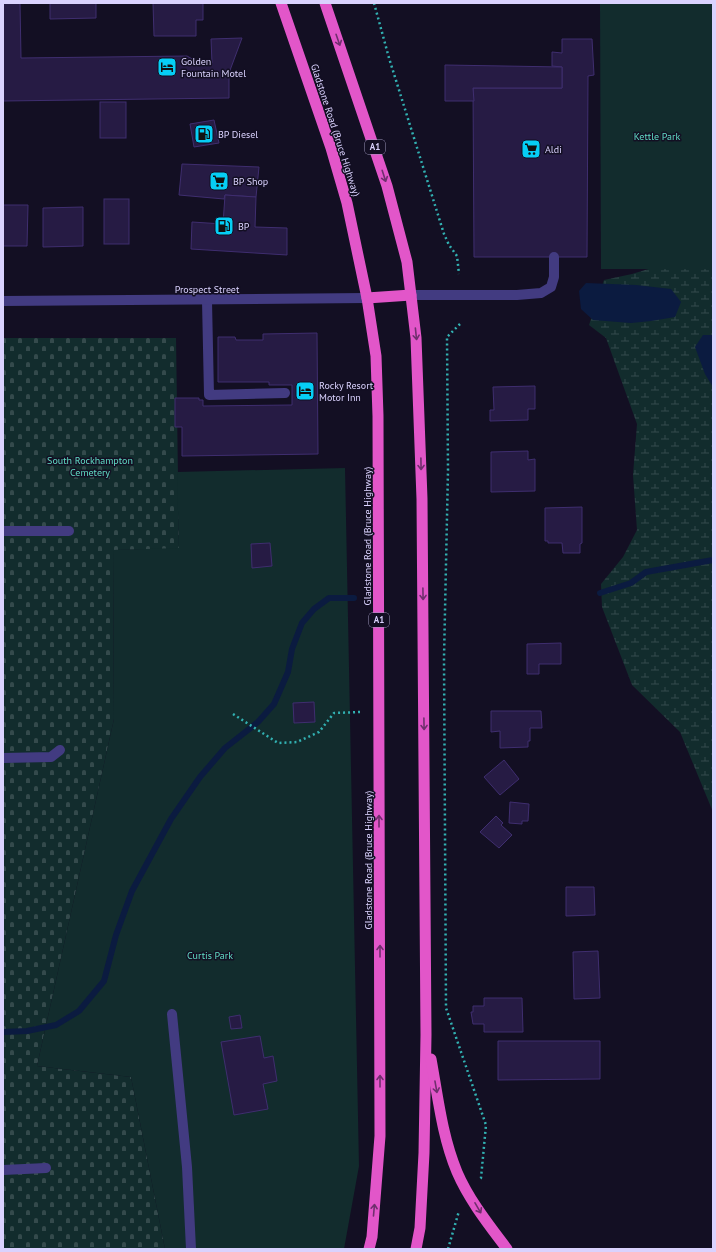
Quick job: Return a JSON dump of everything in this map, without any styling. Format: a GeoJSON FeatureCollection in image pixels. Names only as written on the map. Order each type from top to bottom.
{"type":"FeatureCollection","features":[{"type":"Feature","properties":{"kind":"highway","name":"Gladstone Road (Bruce Highway)"},"geometry":{"type":"LineString","coordinates":[[282,3],[331,148],[347,203],[367,298],[376,356],[378,416],[380,1120],[372,1237],[369,1249]]}},
{"type":"Feature","properties":{"kind":"highway","name":"A1"},"geometry":{"type":"LineString","coordinates":[[325,3],[388,186],[405,255],[416,338],[422,499],[426,1035],[424,1153],[420,1228],[416,1249]]}},
{"type":"Feature","properties":{"kind":"highway","name":"Prospect Street"},"geometry":{"type":"LineString","coordinates":[[367,298],[411,295]]}},
{"type":"Feature","properties":{"kind":"highway"},"geometry":{"type":"LineString","coordinates":[[426,1035],[445,1138],[457,1173],[480,1213],[507,1249]]}},
{"type":"Feature","properties":{"kind":"street"},"geometry":{"type":"LineString","coordinates":[[411,295],[517,296],[541,293],[551,287],[554,277],[554,256]]}},
{"type":"Feature","properties":{"kind":"street","name":"Prospect Street"},"geometry":{"type":"LineString","coordinates":[[3,301],[207,301],[367,298]]}},
{"type":"Feature","properties":{"kind":"street"},"geometry":{"type":"LineString","coordinates":[[207,301],[209,395],[285,393]]}},
{"type":"Feature","properties":{"kind":"street"},"geometry":{"type":"LineString","coordinates":[[3,531],[68,530]]}},
{"type":"Feature","properties":{"kind":"street"},"geometry":{"type":"LineString","coordinates":[[3,758],[51,757],[60,750]]}},
{"type":"Feature","properties":{"kind":"street"},"geometry":{"type":"LineString","coordinates":[[172,1014],[187,1167],[191,1249]]}},
{"type":"Feature","properties":{"kind":"street"},"geometry":{"type":"LineString","coordinates":[[3,1170],[46,1168]]}},
{"type":"Feature","properties":{"kind":"path"},"geometry":{"type":"LineString","coordinates":[[374,3],[389,58],[444,234],[449,245],[457,256],[459,274]]}},
{"type":"Feature","properties":{"kind":"path"},"geometry":{"type":"LineString","coordinates":[[448,1249],[465,1187],[481,1178],[486,1125],[446,1008],[444,658],[448,470],[447,337],[460,324]]}},
{"type":"Feature","properties":{"kind":"path"},"geometry":{"type":"LineString","coordinates":[[233,714],[278,744],[297,742],[319,732],[334,713],[360,712]]}},
{"type":"Feature","properties":{"kind":"green space","name":"Kettle Park"},"geometry":{"type":"Polygon","coordinates":[[[600,3],[713,3],[713,269],[601,269],[600,3]]]}},
{"type":"Feature","properties":{"kind":"green space"},"geometry":{"type":"Polygon","coordinates":[[[688,257],[713,257],[713,812],[680,732],[632,685],[602,607],[601,584],[623,557],[637,530],[633,475],[637,424],[606,338],[589,325],[604,280],[632,274],[688,257]]]}},
{"type":"Feature","properties":{"kind":"green space","name":"South Rockhampton Cemetery"},"geometry":{"type":"Polygon","coordinates":[[[3,338],[176,338],[179,549],[113,550],[114,719],[37,1066],[131,1077],[165,1249],[3,1249],[3,338]]]}},
{"type":"Feature","properties":{"kind":"green space","name":"Curtis Park"},"geometry":{"type":"Polygon","coordinates":[[[345,468],[359,1166],[344,1249],[165,1249],[131,1077],[37,1066],[114,719],[113,550],[179,548],[177,472],[345,468]]]}},
{"type":"Feature","properties":{"kind":"water"},"geometry":{"type":"Polygon","coordinates":[[[586,283],[636,285],[671,289],[681,302],[675,317],[631,323],[593,320],[581,309],[579,291],[586,283]]]}},
{"type":"Feature","properties":{"kind":"water"},"geometry":{"type":"Polygon","coordinates":[[[703,335],[713,335],[713,387],[705,374],[695,347],[703,335]]]}},
{"type":"Feature","properties":{"kind":"building"},"geometry":{"type":"Polygon","coordinates":[[[3,3],[20,3],[21,58],[187,56],[201,64],[212,63],[211,39],[242,38],[229,73],[229,98],[3,101],[3,3]]]}},
{"type":"Feature","properties":{"kind":"building"},"geometry":{"type":"Polygon","coordinates":[[[50,3],[96,3],[96,18],[50,19],[50,3]]]}},
{"type":"Feature","properties":{"kind":"building"},"geometry":{"type":"Polygon","coordinates":[[[153,3],[203,3],[203,20],[196,20],[196,36],[154,36],[153,3]]]}},
{"type":"Feature","properties":{"kind":"building","name":"Aldi"},"geometry":{"type":"Polygon","coordinates":[[[562,39],[592,39],[594,75],[588,76],[587,257],[474,257],[473,88],[562,88],[562,67],[552,66],[552,52],[562,53],[562,39]]]}},
{"type":"Feature","properties":{"kind":"building"},"geometry":{"type":"Polygon","coordinates":[[[445,65],[562,67],[562,88],[473,88],[474,101],[445,101],[445,65]]]}},
{"type":"Feature","properties":{"kind":"building"},"geometry":{"type":"Polygon","coordinates":[[[100,102],[126,102],[126,138],[100,138],[100,102]]]}},
{"type":"Feature","properties":{"kind":"building","name":"BP Diesel"},"geometry":{"type":"Polygon","coordinates":[[[214,120],[219,143],[194,147],[190,124],[214,120]]]}},
{"type":"Feature","properties":{"kind":"building","name":"BP Shop"},"geometry":{"type":"Polygon","coordinates":[[[182,164],[259,167],[256,197],[225,195],[224,199],[179,195],[182,164]]]}},
{"type":"Feature","properties":{"kind":"building","name":"BP"},"geometry":{"type":"Polygon","coordinates":[[[225,195],[256,197],[255,227],[287,228],[287,255],[191,249],[192,222],[223,224],[225,195]]]}},
{"type":"Feature","properties":{"kind":"building"},"geometry":{"type":"Polygon","coordinates":[[[104,199],[129,199],[129,244],[104,244],[104,199]]]}},
{"type":"Feature","properties":{"kind":"building"},"geometry":{"type":"Polygon","coordinates":[[[3,205],[28,205],[27,246],[3,246],[3,205]]]}},
{"type":"Feature","properties":{"kind":"building"},"geometry":{"type":"Polygon","coordinates":[[[83,207],[83,246],[43,247],[43,208],[83,207]]]}},
{"type":"Feature","properties":{"kind":"building","name":"Rocky Resort Motor Inn"},"geometry":{"type":"Polygon","coordinates":[[[317,333],[318,454],[182,456],[182,427],[175,427],[175,398],[199,398],[199,400],[203,400],[203,406],[292,405],[292,385],[269,385],[269,382],[218,382],[218,337],[235,337],[236,340],[263,340],[263,334],[317,333]]]}},
{"type":"Feature","properties":{"kind":"building"},"geometry":{"type":"Polygon","coordinates":[[[535,386],[535,409],[528,409],[528,420],[490,421],[490,410],[494,410],[493,387],[535,386]]]}},
{"type":"Feature","properties":{"kind":"building"},"geometry":{"type":"Polygon","coordinates":[[[528,451],[528,460],[535,459],[535,491],[491,492],[491,452],[528,451]]]}},
{"type":"Feature","properties":{"kind":"building"},"geometry":{"type":"Polygon","coordinates":[[[582,507],[582,543],[580,544],[580,553],[563,553],[562,543],[548,543],[548,541],[545,541],[545,508],[582,507]]]}},
{"type":"Feature","properties":{"kind":"building"},"geometry":{"type":"Polygon","coordinates":[[[270,543],[272,566],[252,568],[251,544],[270,543]]]}},
{"type":"Feature","properties":{"kind":"building"},"geometry":{"type":"Polygon","coordinates":[[[561,643],[561,664],[539,664],[539,674],[527,674],[527,644],[561,643]]]}},
{"type":"Feature","properties":{"kind":"building"},"geometry":{"type":"Polygon","coordinates":[[[314,702],[315,722],[294,723],[293,703],[314,702]]]}},
{"type":"Feature","properties":{"kind":"building"},"geometry":{"type":"Polygon","coordinates":[[[491,711],[541,711],[542,728],[530,728],[530,741],[528,741],[528,747],[500,748],[500,731],[491,732],[491,711]]]}},
{"type":"Feature","properties":{"kind":"building"},"geometry":{"type":"Polygon","coordinates":[[[504,760],[519,779],[500,795],[484,777],[504,760]]]}},
{"type":"Feature","properties":{"kind":"building"},"geometry":{"type":"Polygon","coordinates":[[[510,802],[529,804],[528,821],[522,821],[522,824],[509,823],[510,802]]]}},
{"type":"Feature","properties":{"kind":"building"},"geometry":{"type":"Polygon","coordinates":[[[496,816],[503,823],[501,825],[512,835],[499,848],[480,832],[496,816]]]}},
{"type":"Feature","properties":{"kind":"building"},"geometry":{"type":"Polygon","coordinates":[[[566,887],[594,887],[595,915],[566,916],[566,887]]]}},
{"type":"Feature","properties":{"kind":"building"},"geometry":{"type":"Polygon","coordinates":[[[598,951],[600,998],[574,999],[573,952],[598,951]]]}},
{"type":"Feature","properties":{"kind":"building"},"geometry":{"type":"Polygon","coordinates":[[[484,998],[522,998],[523,1032],[484,1032],[484,1024],[473,1024],[471,1012],[473,1012],[473,1006],[484,1006],[484,998]]]}},
{"type":"Feature","properties":{"kind":"building"},"geometry":{"type":"Polygon","coordinates":[[[240,1015],[242,1028],[231,1029],[229,1017],[240,1015]]]}},
{"type":"Feature","properties":{"kind":"building"},"geometry":{"type":"Polygon","coordinates":[[[260,1036],[264,1058],[273,1056],[277,1081],[263,1084],[268,1109],[234,1115],[221,1042],[260,1036]]]}},
{"type":"Feature","properties":{"kind":"building"},"geometry":{"type":"Polygon","coordinates":[[[498,1041],[600,1041],[600,1079],[498,1080],[498,1041]]]}},
{"type":"Feature","properties":{"kind":"waterway"},"geometry":{"type":"LineString","coordinates":[[600,593],[631,583],[646,572],[713,560]]}},
{"type":"Feature","properties":{"kind":"waterway"},"geometry":{"type":"LineString","coordinates":[[3,1032],[27,1031],[56,1025],[79,1011],[104,981],[116,935],[132,891],[171,819],[200,777],[225,748],[258,722],[274,704],[288,672],[292,649],[302,623],[314,609],[329,598],[354,598]]}},
{"type":"Feature","properties":{"kind":"place","name":"Golden Fountain Motel"},"geometry":{"type":"Point","coordinates":[167,67]}},
{"type":"Feature","properties":{"kind":"place","name":"BP Diesel"},"geometry":{"type":"Point","coordinates":[204,134]}},
{"type":"Feature","properties":{"kind":"place","name":"Aldi"},"geometry":{"type":"Point","coordinates":[531,149]}},
{"type":"Feature","properties":{"kind":"place","name":"BP Shop"},"geometry":{"type":"Point","coordinates":[219,181]}},
{"type":"Feature","properties":{"kind":"place","name":"BP"},"geometry":{"type":"Point","coordinates":[224,226]}},
{"type":"Feature","properties":{"kind":"place","name":"Rocky Resort Motor Inn"},"geometry":{"type":"Point","coordinates":[305,391]}}]}
